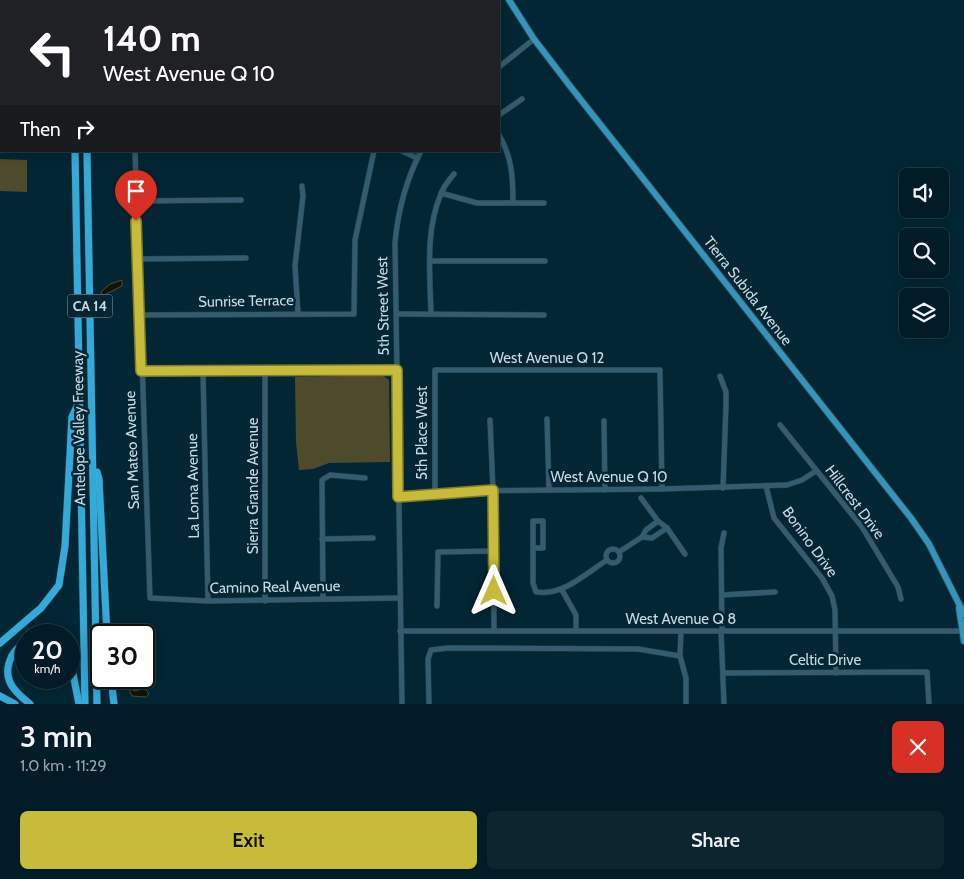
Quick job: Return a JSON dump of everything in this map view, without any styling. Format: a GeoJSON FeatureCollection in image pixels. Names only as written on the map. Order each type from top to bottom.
{"type":"FeatureCollection","features":[{"type":"Feature","properties":{"kind":"highway","name":"Antelope Valley Freeway"},"geometry":{"type":"LineString","coordinates":[[75,152],[85,704]]}},
{"type":"Feature","properties":{"kind":"highway","name":"Antelope Valley Freeway"},"geometry":{"type":"LineString","coordinates":[[87,152],[97,704]]}},
{"type":"Feature","properties":{"kind":"highway"},"geometry":{"type":"LineString","coordinates":[[22,624],[41,608],[59,585],[64,546],[72,417],[80,400]]}},
{"type":"Feature","properties":{"kind":"highway"},"geometry":{"type":"LineString","coordinates":[[94,462],[99,480],[106,624]]}},
{"type":"Feature","properties":{"kind":"highway"},"geometry":{"type":"LineString","coordinates":[[0,643],[15,630]]}},
{"type":"Feature","properties":{"kind":"highway"},"geometry":{"type":"LineString","coordinates":[[0,649],[15,632]]}},
{"type":"Feature","properties":{"kind":"highway"},"geometry":{"type":"LineString","coordinates":[[15,651],[10,657],[8,674],[14,690],[30,704]]}},
{"type":"Feature","properties":{"kind":"highway"},"geometry":{"type":"LineString","coordinates":[[76,689],[79,704]]}},
{"type":"Feature","properties":{"kind":"highway"},"geometry":{"type":"LineString","coordinates":[[112,689],[114,704]]}},
{"type":"Feature","properties":{"kind":"highway"},"geometry":{"type":"LineString","coordinates":[[0,696],[15,704]]}},
{"type":"Feature","properties":{"kind":"main road","name":"Tierra Subida Avenue"},"geometry":{"type":"LineString","coordinates":[[508,0],[534,39],[911,518],[929,544],[964,614]]}},
{"type":"Feature","properties":{"kind":"main road","name":"Tierra Subida Avenue"},"geometry":{"type":"LineString","coordinates":[[958,604],[964,641]]}},
{"type":"Feature","properties":{"kind":"street"},"geometry":{"type":"LineString","coordinates":[[500,66],[534,39]]}},
{"type":"Feature","properties":{"kind":"street"},"geometry":{"type":"LineString","coordinates":[[500,114],[522,98]]}},
{"type":"Feature","properties":{"kind":"street"},"geometry":{"type":"LineString","coordinates":[[500,137],[508,153],[513,173],[513,202]]}},
{"type":"Feature","properties":{"kind":"street","name":"San Mateo Avenue"},"geometry":{"type":"LineString","coordinates":[[135,152],[135,201],[150,598]]}},
{"type":"Feature","properties":{"kind":"street","name":"Sunrise Terrace"},"geometry":{"type":"LineString","coordinates":[[139,315],[354,314],[355,240],[374,152]]}},
{"type":"Feature","properties":{"kind":"street"},"geometry":{"type":"LineString","coordinates":[[404,152],[417,158]]}},
{"type":"Feature","properties":{"kind":"street","name":"5th Street West"},"geometry":{"type":"LineString","coordinates":[[402,704],[395,261],[397,221],[407,182],[420,152]]}},
{"type":"Feature","properties":{"kind":"street"},"geometry":{"type":"LineString","coordinates":[[431,314],[430,261],[432,225],[441,193],[454,174]]}},
{"type":"Feature","properties":{"kind":"street"},"geometry":{"type":"LineString","coordinates":[[298,313],[295,266],[303,196],[302,186]]}},
{"type":"Feature","properties":{"kind":"street"},"geometry":{"type":"LineString","coordinates":[[441,193],[477,203],[544,203]]}},
{"type":"Feature","properties":{"kind":"street"},"geometry":{"type":"LineString","coordinates":[[135,201],[242,200]]}},
{"type":"Feature","properties":{"kind":"street"},"geometry":{"type":"LineString","coordinates":[[137,259],[246,258]]}},
{"type":"Feature","properties":{"kind":"street"},"geometry":{"type":"LineString","coordinates":[[430,261],[545,261]]}},
{"type":"Feature","properties":{"kind":"street"},"geometry":{"type":"LineString","coordinates":[[397,314],[544,315]]}},
{"type":"Feature","properties":{"kind":"street"},"geometry":{"type":"LineString","coordinates":[[141,371],[397,370]]}},
{"type":"Feature","properties":{"kind":"street","name":"West Avenue Q 12"},"geometry":{"type":"LineString","coordinates":[[435,370],[660,370],[662,489]]}},
{"type":"Feature","properties":{"kind":"street","name":"5th Place West"},"geometry":{"type":"LineString","coordinates":[[435,370],[435,496]]}},
{"type":"Feature","properties":{"kind":"street","name":"La Loma Avenue"},"geometry":{"type":"LineString","coordinates":[[203,371],[208,601]]}},
{"type":"Feature","properties":{"kind":"street","name":"Sierra Grande Avenue"},"geometry":{"type":"LineString","coordinates":[[265,371],[265,600]]}},
{"type":"Feature","properties":{"kind":"street"},"geometry":{"type":"LineString","coordinates":[[720,376],[726,392],[723,488]]}},
{"type":"Feature","properties":{"kind":"street"},"geometry":{"type":"LineString","coordinates":[[547,419],[549,490]]}},
{"type":"Feature","properties":{"kind":"street"},"geometry":{"type":"LineString","coordinates":[[490,420],[493,490],[494,630]]}},
{"type":"Feature","properties":{"kind":"street"},"geometry":{"type":"LineString","coordinates":[[604,421],[605,490]]}},
{"type":"Feature","properties":{"kind":"street","name":"Hillcrest Drive"},"geometry":{"type":"LineString","coordinates":[[780,425],[862,527],[898,587],[901,599]]}},
{"type":"Feature","properties":{"kind":"street","name":"West Avenue Q 10"},"geometry":{"type":"LineString","coordinates":[[398,497],[435,496],[462,491],[493,490],[723,488],[787,485],[802,480],[816,471]]}},
{"type":"Feature","properties":{"kind":"street"},"geometry":{"type":"LineString","coordinates":[[323,598],[322,480],[330,475],[365,478]]}},
{"type":"Feature","properties":{"kind":"street","name":"Bonino Drive"},"geometry":{"type":"LineString","coordinates":[[766,486],[774,518],[822,578],[832,596],[835,610],[836,673]]}},
{"type":"Feature","properties":{"kind":"street"},"geometry":{"type":"LineString","coordinates":[[641,498],[658,521],[667,528],[685,554]]}},
{"type":"Feature","properties":{"kind":"street"},"geometry":{"type":"LineString","coordinates":[[533,548],[543,548],[543,521],[533,521],[533,548],[533,583],[536,592],[547,594],[562,590],[607,560]]}},
{"type":"Feature","properties":{"kind":"street"},"geometry":{"type":"LineString","coordinates":[[619,552],[642,537],[646,530],[658,521]]}},
{"type":"Feature","properties":{"kind":"street"},"geometry":{"type":"LineString","coordinates":[[642,537],[652,538],[667,528]]}},
{"type":"Feature","properties":{"kind":"street"},"geometry":{"type":"LineString","coordinates":[[724,533],[721,548],[724,704]]}},
{"type":"Feature","properties":{"kind":"street"},"geometry":{"type":"LineString","coordinates":[[322,539],[373,538]]}},
{"type":"Feature","properties":{"kind":"street"},"geometry":{"type":"LineString","coordinates":[[615,549],[619,552],[620,558],[618,562],[613,564],[607,560],[606,554],[608,550],[615,549]]}},
{"type":"Feature","properties":{"kind":"street"},"geometry":{"type":"LineString","coordinates":[[437,606],[438,552],[494,551]]}},
{"type":"Feature","properties":{"kind":"street"},"geometry":{"type":"LineString","coordinates":[[562,590],[574,608],[576,631]]}},
{"type":"Feature","properties":{"kind":"street"},"geometry":{"type":"LineString","coordinates":[[722,595],[775,592]]}},
{"type":"Feature","properties":{"kind":"street","name":"Camino Real Avenue"},"geometry":{"type":"LineString","coordinates":[[150,598],[208,601],[400,598]]}},
{"type":"Feature","properties":{"kind":"street","name":"West Avenue Q 8"},"geometry":{"type":"LineString","coordinates":[[400,631],[963,631]]}},
{"type":"Feature","properties":{"kind":"street"},"geometry":{"type":"LineString","coordinates":[[681,632],[680,656],[686,678],[686,704]]}},
{"type":"Feature","properties":{"kind":"street"},"geometry":{"type":"LineString","coordinates":[[429,704],[428,659],[431,650],[638,649],[680,656]]}},
{"type":"Feature","properties":{"kind":"street","name":"Celtic Drive"},"geometry":{"type":"LineString","coordinates":[[724,673],[927,672],[929,704]]}},
{"type":"Feature","properties":{"kind":"shaded area"},"geometry":{"type":"Polygon","coordinates":[[[0,159],[27,160],[27,192],[0,191],[0,159]]]}},
{"type":"Feature","properties":{"kind":"shaded area"},"geometry":{"type":"Polygon","coordinates":[[[122,280],[122,286],[102,296],[101,292],[110,284],[122,280]]]}},
{"type":"Feature","properties":{"kind":"shaded area"},"geometry":{"type":"Polygon","coordinates":[[[382,375],[389,380],[390,462],[329,463],[313,469],[299,470],[296,442],[295,377],[382,375]]]}},
{"type":"Feature","properties":{"kind":"shaded area"},"geometry":{"type":"Polygon","coordinates":[[[129,689],[136,691],[145,689],[149,694],[146,697],[132,696],[129,689]]]}},
{"type":"Feature","properties":{"kind":"route"},"geometry":{"type":"LineString","coordinates":[[136,221],[141,371],[397,370],[398,497],[435,496],[462,491],[493,490],[494,591]]}}]}
